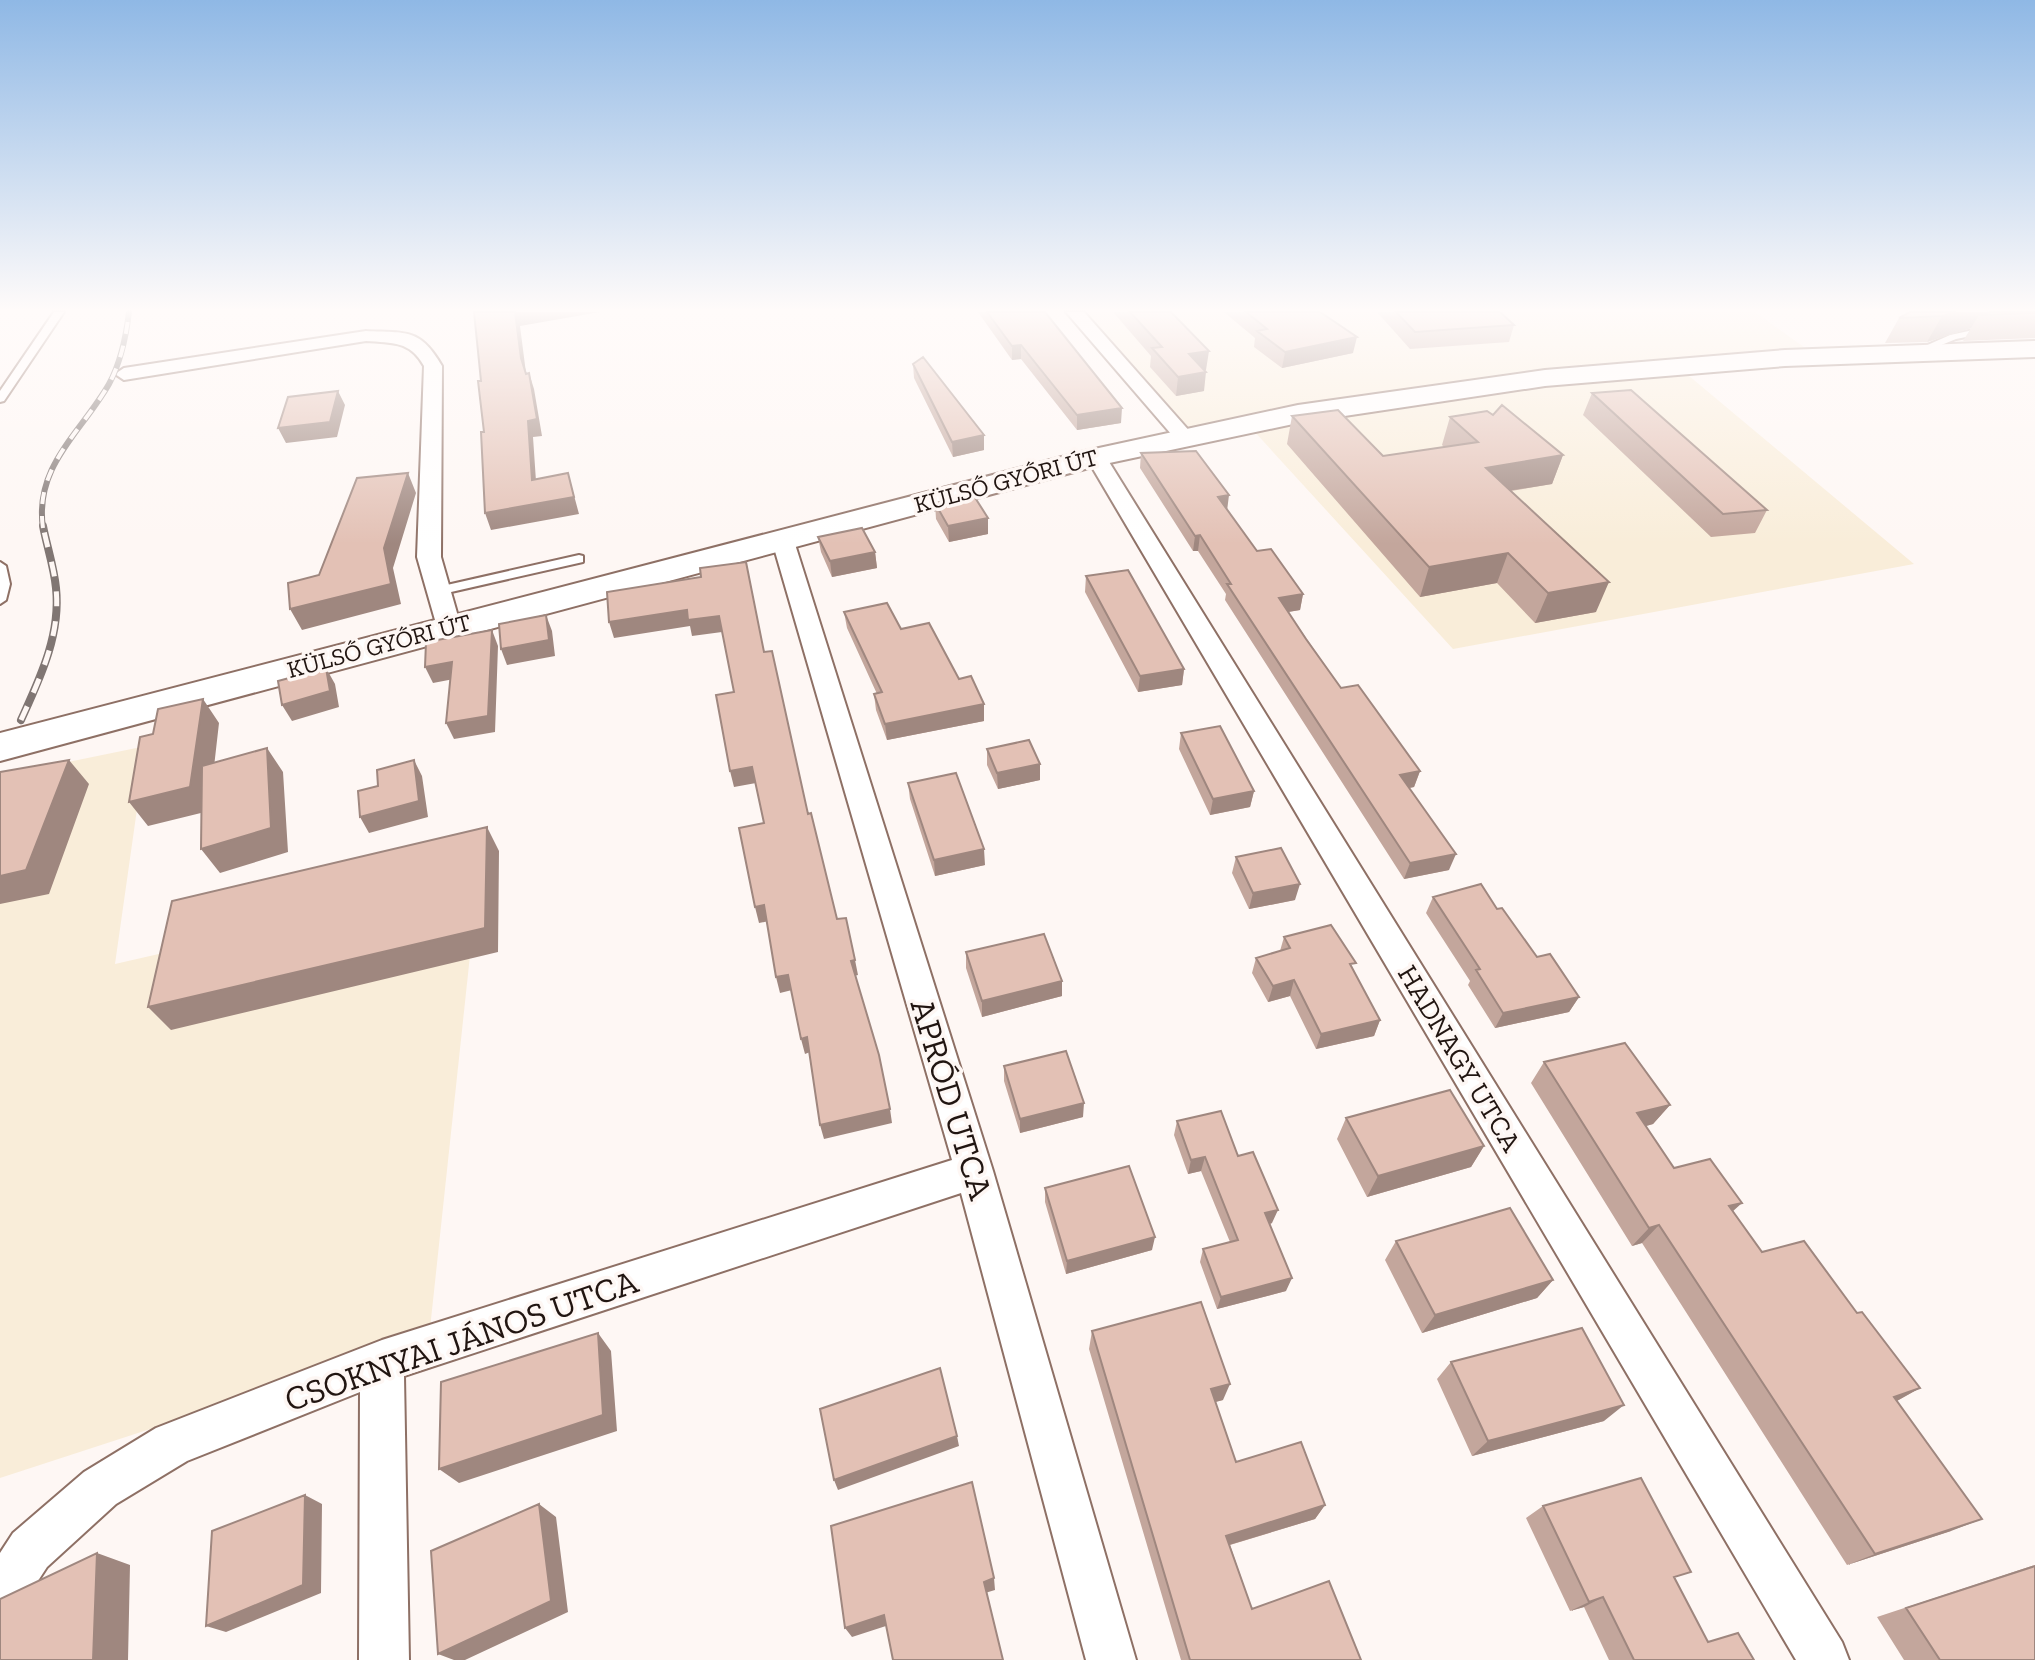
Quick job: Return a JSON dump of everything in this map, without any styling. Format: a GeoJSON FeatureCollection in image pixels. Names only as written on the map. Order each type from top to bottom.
{"type":"FeatureCollection","features":[{"type":"Feature","properties":{"kind":"main road","name":"KÜLSŐ GYŐRI ÚT"},"geometry":{"type":"LineString","coordinates":[[0,747],[1096,457],[1298,414],[1466,389]]}},
{"type":"Feature","properties":{"kind":"street"},"geometry":{"type":"LineString","coordinates":[[433,389],[429,557],[449,627]]}},
{"type":"Feature","properties":{"kind":"street"},"geometry":{"type":"LineString","coordinates":[[1143,389],[1185,438]]}},
{"type":"Feature","properties":{"kind":"street","name":"HADNAGY UTCA"},"geometry":{"type":"LineString","coordinates":[[1096,457],[1824,1660]]}},
{"type":"Feature","properties":{"kind":"street","name":"APRÓD UTCA"},"geometry":{"type":"LineString","coordinates":[[783,541],[974,1171],[1111,1660]]}},
{"type":"Feature","properties":{"kind":"street","name":"CSOKNYAI JÁNOS UTCA"},"geometry":{"type":"LineString","coordinates":[[0,1596],[30,1550],[100,1488],[160,1451],[382,1362],[974,1171]]}},
{"type":"Feature","properties":{"kind":"street"},"geometry":{"type":"LineString","coordinates":[[382,1362],[384,1660]]}},
{"type":"Feature","properties":{"kind":"lane"},"geometry":{"type":"LineString","coordinates":[[438,591],[579,559]]}},
{"type":"Feature","properties":{"kind":"lane"},"geometry":{"type":"LineString","coordinates":[[0,566],[4,584],[0,600]]}},
{"type":"Feature","properties":{"kind":"shaded area"},"geometry":{"type":"Polygon","coordinates":[[[1151,389],[1705,389],[1914,564],[1453,649],[1242,418],[1184,428],[1151,389]]]}},
{"type":"Feature","properties":{"kind":"shaded area"},"geometry":{"type":"Polygon","coordinates":[[[146,746],[115,964],[478,881],[429,1338],[0,1478],[0,776],[146,746]]]}},
{"type":"Feature","properties":{"kind":"building"},"geometry":{"type":"Polygon","coordinates":[[[479,389],[532,389],[537,419],[528,421],[532,480],[568,473],[574,497],[485,513],[481,432],[484,432],[479,389]]]}},
{"type":"Feature","properties":{"kind":"building"},"geometry":{"type":"Polygon","coordinates":[[[926,389],[948,389],[984,435],[952,442],[926,389]]]}},
{"type":"Feature","properties":{"kind":"building"},"geometry":{"type":"Polygon","coordinates":[[[1057,389],[1107,389],[1122,408],[1077,415],[1057,389]]]}},
{"type":"Feature","properties":{"kind":"building"},"geometry":{"type":"Polygon","coordinates":[[[1631,390],[1767,510],[1723,514],[1592,393],[1631,390]]]}},
{"type":"Feature","properties":{"kind":"building"},"geometry":{"type":"Polygon","coordinates":[[[338,391],[330,422],[278,428],[288,397],[338,391]]]}},
{"type":"Feature","properties":{"kind":"building"},"geometry":{"type":"Polygon","coordinates":[[[1502,405],[1563,455],[1486,468],[1609,582],[1548,593],[1508,553],[1429,567],[1292,416],[1338,410],[1383,456],[1478,442],[1450,417],[1487,411],[1493,415],[1502,405]]]}},
{"type":"Feature","properties":{"kind":"building"},"geometry":{"type":"Polygon","coordinates":[[[1196,451],[1229,495],[1218,497],[1257,551],[1271,549],[1303,594],[1279,598],[1306,639],[1341,688],[1358,685],[1420,771],[1400,775],[1456,854],[1410,863],[1227,584],[1231,584],[1200,535],[1195,536],[1141,453],[1196,451]]]}},
{"type":"Feature","properties":{"kind":"building"},"geometry":{"type":"Polygon","coordinates":[[[408,473],[384,548],[391,584],[290,609],[288,583],[319,575],[357,478],[408,473]]]}},
{"type":"Feature","properties":{"kind":"building"},"geometry":{"type":"Polygon","coordinates":[[[974,496],[988,518],[948,526],[935,503],[974,496]]]}},
{"type":"Feature","properties":{"kind":"building"},"geometry":{"type":"Polygon","coordinates":[[[862,528],[875,552],[830,561],[818,537],[862,528]]]}},
{"type":"Feature","properties":{"kind":"building"},"geometry":{"type":"Polygon","coordinates":[[[746,562],[764,652],[772,651],[808,814],[811,813],[837,919],[846,918],[855,960],[851,961],[879,1055],[890,1109],[820,1125],[807,1037],[801,1039],[788,975],[776,977],[764,905],[755,907],[739,828],[764,823],[752,767],[730,771],[716,695],[734,692],[719,616],[688,620],[687,610],[609,622],[607,592],[701,577],[700,568],[746,562]]]}},
{"type":"Feature","properties":{"kind":"building"},"geometry":{"type":"Polygon","coordinates":[[[1128,570],[1184,669],[1140,676],[1086,576],[1128,570]]]}},
{"type":"Feature","properties":{"kind":"building"},"geometry":{"type":"Polygon","coordinates":[[[887,603],[901,629],[929,623],[959,679],[971,676],[984,704],[885,724],[874,694],[882,692],[844,612],[887,603]]]}},
{"type":"Feature","properties":{"kind":"building"},"geometry":{"type":"Polygon","coordinates":[[[546,615],[549,640],[501,649],[499,624],[546,615]]]}},
{"type":"Feature","properties":{"kind":"building"},"geometry":{"type":"Polygon","coordinates":[[[492,630],[488,716],[446,723],[452,662],[425,667],[426,642],[492,630]]]}},
{"type":"Feature","properties":{"kind":"building"},"geometry":{"type":"Polygon","coordinates":[[[326,668],[330,691],[282,705],[278,681],[326,668]]]}},
{"type":"Feature","properties":{"kind":"building"},"geometry":{"type":"Polygon","coordinates":[[[203,699],[190,787],[129,802],[140,737],[153,734],[158,709],[203,699]]]}},
{"type":"Feature","properties":{"kind":"building"},"geometry":{"type":"Polygon","coordinates":[[[1220,726],[1254,791],[1213,799],[1181,733],[1220,726]]]}},
{"type":"Feature","properties":{"kind":"building"},"geometry":{"type":"Polygon","coordinates":[[[1029,740],[1040,764],[997,773],[987,749],[1029,740]]]}},
{"type":"Feature","properties":{"kind":"building"},"geometry":{"type":"Polygon","coordinates":[[[267,748],[271,828],[201,849],[202,766],[267,748]]]}},
{"type":"Feature","properties":{"kind":"building"},"geometry":{"type":"Polygon","coordinates":[[[69,760],[26,870],[0,876],[0,772],[69,760]]]}},
{"type":"Feature","properties":{"kind":"building"},"geometry":{"type":"Polygon","coordinates":[[[414,760],[419,801],[360,817],[358,791],[378,786],[377,770],[414,760]]]}},
{"type":"Feature","properties":{"kind":"building"},"geometry":{"type":"Polygon","coordinates":[[[956,773],[984,849],[934,860],[908,783],[956,773]]]}},
{"type":"Feature","properties":{"kind":"building"},"geometry":{"type":"Polygon","coordinates":[[[487,827],[485,928],[148,1007],[172,901],[487,827]]]}},
{"type":"Feature","properties":{"kind":"building"},"geometry":{"type":"Polygon","coordinates":[[[1281,848],[1300,884],[1253,893],[1236,857],[1281,848]]]}},
{"type":"Feature","properties":{"kind":"building"},"geometry":{"type":"Polygon","coordinates":[[[1481,884],[1497,909],[1502,908],[1537,957],[1550,954],[1579,997],[1503,1013],[1476,970],[1480,969],[1433,897],[1481,884]]]}},
{"type":"Feature","properties":{"kind":"building"},"geometry":{"type":"Polygon","coordinates":[[[1331,925],[1356,963],[1350,964],[1380,1020],[1321,1034],[1294,980],[1273,986],[1256,958],[1290,948],[1284,937],[1331,925]]]}},
{"type":"Feature","properties":{"kind":"building"},"geometry":{"type":"Polygon","coordinates":[[[1044,934],[1062,981],[982,1001],[966,952],[1044,934]]]}},
{"type":"Feature","properties":{"kind":"building"},"geometry":{"type":"Polygon","coordinates":[[[1625,1043],[1670,1105],[1637,1113],[1674,1168],[1710,1159],[1742,1203],[1729,1206],[1762,1252],[1804,1241],[1857,1313],[1862,1312],[1920,1388],[1894,1397],[1982,1519],[1875,1554],[1659,1225],[1649,1228],[1544,1062],[1625,1043]]]}},
{"type":"Feature","properties":{"kind":"building"},"geometry":{"type":"Polygon","coordinates":[[[1066,1051],[1084,1103],[1020,1119],[1004,1066],[1066,1051]]]}},
{"type":"Feature","properties":{"kind":"building"},"geometry":{"type":"Polygon","coordinates":[[[1450,1090],[1484,1146],[1378,1176],[1346,1118],[1450,1090]]]}},
{"type":"Feature","properties":{"kind":"building"},"geometry":{"type":"Polygon","coordinates":[[[1221,1111],[1238,1156],[1253,1152],[1278,1210],[1265,1213],[1292,1278],[1221,1297],[1203,1249],[1238,1240],[1205,1157],[1191,1160],[1177,1121],[1221,1111]]]}},
{"type":"Feature","properties":{"kind":"building"},"geometry":{"type":"Polygon","coordinates":[[[1129,1166],[1155,1237],[1067,1261],[1045,1188],[1129,1166]]]}},
{"type":"Feature","properties":{"kind":"building"},"geometry":{"type":"Polygon","coordinates":[[[1510,1208],[1553,1280],[1435,1315],[1396,1241],[1510,1208]]]}},
{"type":"Feature","properties":{"kind":"building"},"geometry":{"type":"Polygon","coordinates":[[[1201,1302],[1230,1384],[1211,1389],[1236,1462],[1301,1442],[1325,1505],[1226,1536],[1252,1609],[1329,1581],[1361,1660],[1190,1660],[1092,1331],[1201,1302]]]}},
{"type":"Feature","properties":{"kind":"building"},"geometry":{"type":"Polygon","coordinates":[[[1582,1328],[1624,1405],[1488,1441],[1451,1362],[1582,1328]]]}},
{"type":"Feature","properties":{"kind":"building"},"geometry":{"type":"Polygon","coordinates":[[[598,1333],[603,1415],[439,1469],[441,1382],[598,1333]]]}},
{"type":"Feature","properties":{"kind":"building"},"geometry":{"type":"Polygon","coordinates":[[[940,1368],[957,1436],[834,1480],[820,1409],[940,1368]]]}},
{"type":"Feature","properties":{"kind":"building"},"geometry":{"type":"Polygon","coordinates":[[[1641,1478],[1691,1572],[1674,1577],[1708,1642],[1738,1633],[1754,1660],[1634,1660],[1603,1597],[1589,1602],[1543,1506],[1641,1478]]]}},
{"type":"Feature","properties":{"kind":"building"},"geometry":{"type":"Polygon","coordinates":[[[972,1482],[994,1578],[984,1582],[1003,1660],[893,1660],[884,1615],[845,1628],[831,1526],[972,1482]]]}},
{"type":"Feature","properties":{"kind":"building"},"geometry":{"type":"Polygon","coordinates":[[[305,1495],[303,1585],[206,1626],[212,1531],[305,1495]]]}},
{"type":"Feature","properties":{"kind":"building"},"geometry":{"type":"Polygon","coordinates":[[[539,1504],[551,1601],[438,1654],[431,1551],[539,1504]]]}},
{"type":"Feature","properties":{"kind":"building"},"geometry":{"type":"Polygon","coordinates":[[[97,1553],[93,1660],[0,1660],[0,1599],[97,1553]]]}},
{"type":"Feature","properties":{"kind":"building"},"geometry":{"type":"Polygon","coordinates":[[[2035,1566],[2035,1660],[1940,1660],[1906,1608],[2035,1566]]]}},
{"type":"Feature","properties":{"kind":"railway"},"geometry":{"type":"LineString","coordinates":[[43,528],[42,506],[53,468],[106,389]]}},
{"type":"Feature","properties":{"kind":"railway"},"geometry":{"type":"LineString","coordinates":[[21,720],[48,656],[55,623],[55,580],[43,526]]}}]}
